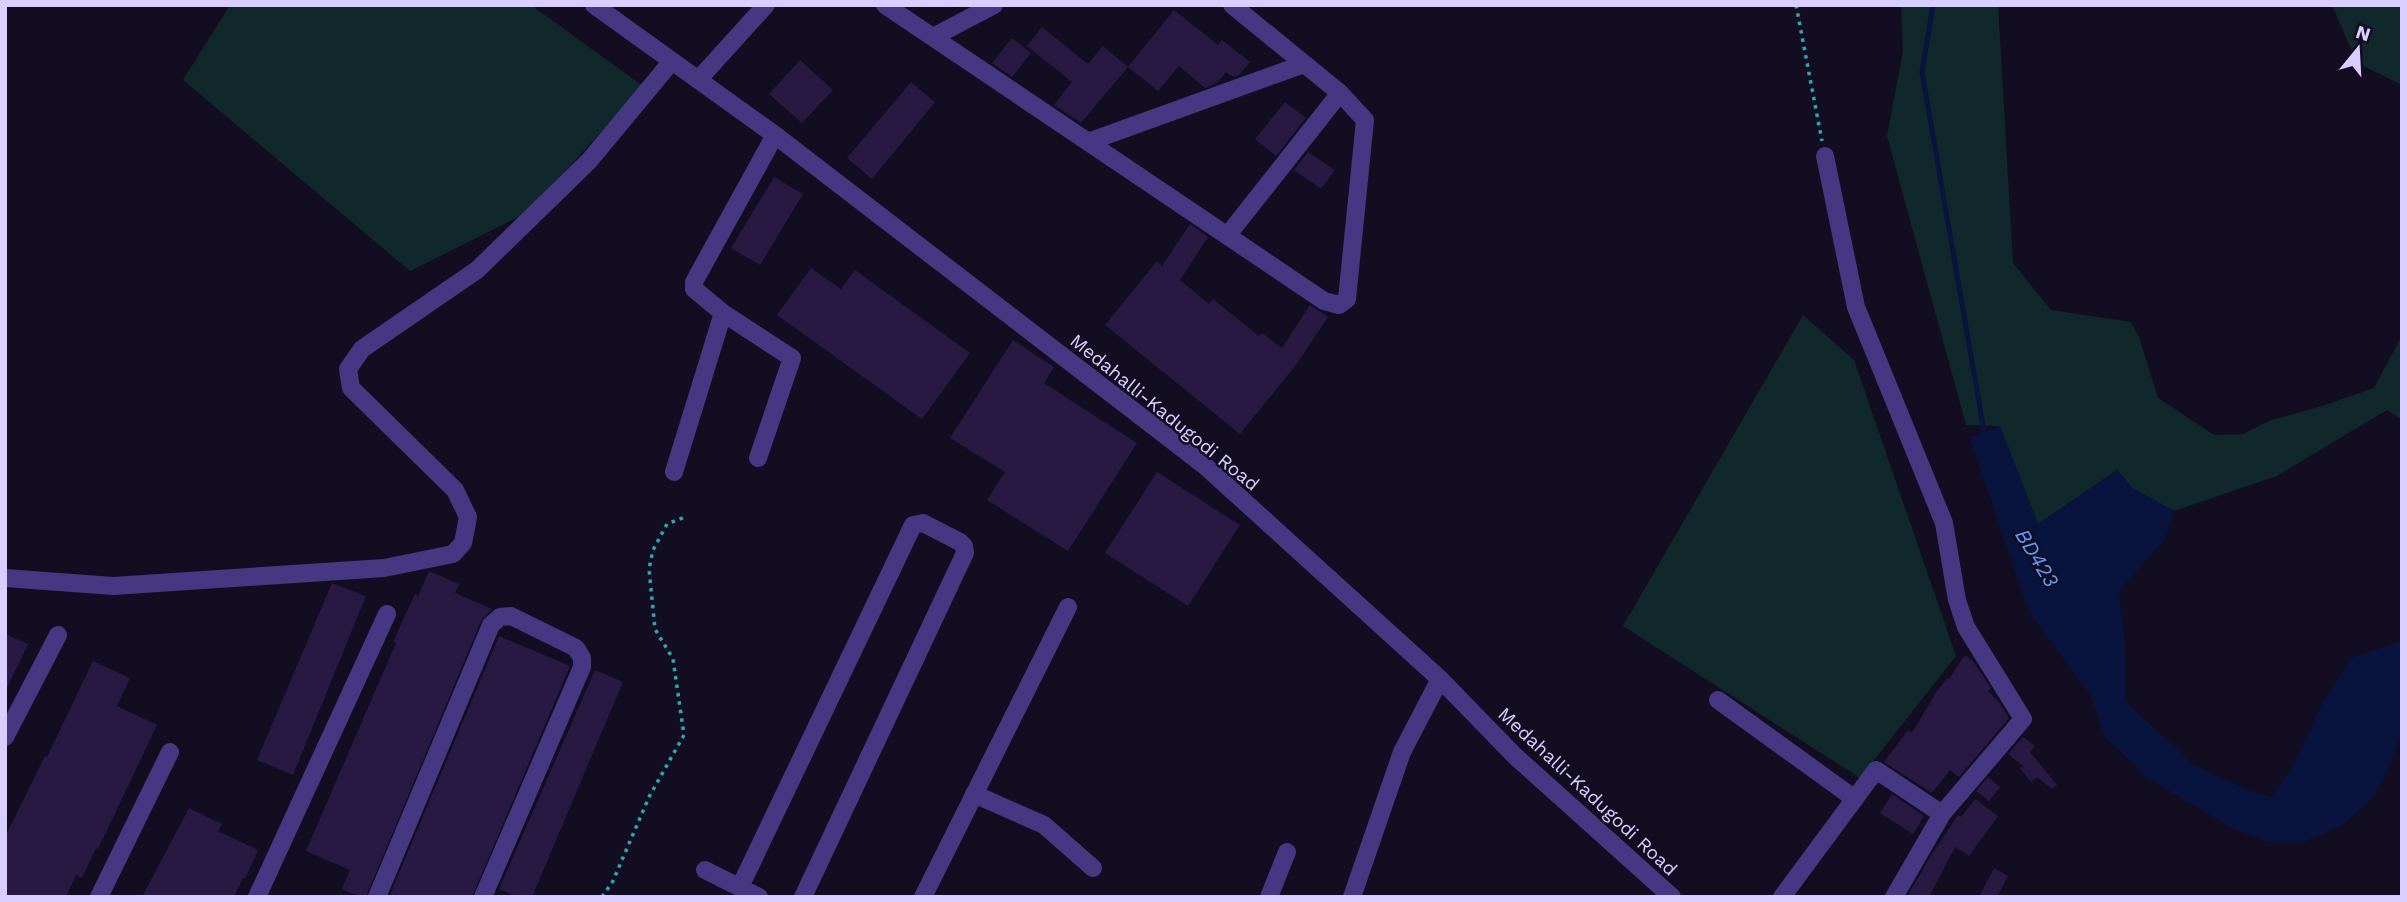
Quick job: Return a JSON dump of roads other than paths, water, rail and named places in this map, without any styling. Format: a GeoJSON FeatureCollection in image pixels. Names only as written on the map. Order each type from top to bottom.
{"type":"FeatureCollection","features":[{"type":"Feature","properties":{"kind":"street","name":"Medahalli-Kadugodi Road"},"geometry":{"type":"LineString","coordinates":[[594,5],[775,135],[1204,465],[1440,678],[1515,756],[1672,897]]}},
{"type":"Feature","properties":{"kind":"street"},"geometry":{"type":"LineString","coordinates":[[698,80],[766,5]]}},
{"type":"Feature","properties":{"kind":"street"},"geometry":{"type":"LineString","coordinates":[[891,9],[914,5]]}},
{"type":"Feature","properties":{"kind":"street"},"geometry":{"type":"LineString","coordinates":[[933,37],[994,5]]}},
{"type":"Feature","properties":{"kind":"street"},"geometry":{"type":"LineString","coordinates":[[891,9],[1324,302],[1339,305],[1348,299],[1366,127],[1362,114],[1232,5]]}},
{"type":"Feature","properties":{"kind":"street"},"geometry":{"type":"LineString","coordinates":[[5,578],[113,586],[384,568],[453,554],[463,543],[468,517],[455,490],[351,388],[348,369],[362,349],[477,270],[589,161],[672,61]]}},
{"type":"Feature","properties":{"kind":"street"},"geometry":{"type":"LineString","coordinates":[[1088,142],[1304,64]]}},
{"type":"Feature","properties":{"kind":"street"},"geometry":{"type":"LineString","coordinates":[[1227,236],[1340,93]]}},
{"type":"Feature","properties":{"kind":"street"},"geometry":{"type":"LineString","coordinates":[[758,458],[792,358],[723,313],[694,289],[694,282],[775,135]]}},
{"type":"Feature","properties":{"kind":"street"},"geometry":{"type":"LineString","coordinates":[[1825,156],[1856,307],[1944,523],[1957,600],[1966,627],[2023,719],[1942,814],[1894,897]]}},
{"type":"Feature","properties":{"kind":"street"},"geometry":{"type":"LineString","coordinates":[[674,472],[723,313]]}},
{"type":"Feature","properties":{"kind":"street"},"geometry":{"type":"LineString","coordinates":[[740,887],[913,525],[923,523],[960,542],[965,553],[803,897]]}},
{"type":"Feature","properties":{"kind":"street"},"geometry":{"type":"LineString","coordinates":[[923,897],[1068,607]]}},
{"type":"Feature","properties":{"kind":"street"},"geometry":{"type":"LineString","coordinates":[[257,897],[387,614]]}},
{"type":"Feature","properties":{"kind":"street"},"geometry":{"type":"LineString","coordinates":[[377,897],[491,625],[500,617],[511,616],[576,648],[582,658],[582,667],[483,897]]}},
{"type":"Feature","properties":{"kind":"street"},"geometry":{"type":"LineString","coordinates":[[5,737],[58,635]]}},
{"type":"Feature","properties":{"kind":"street"},"geometry":{"type":"LineString","coordinates":[[1352,897],[1402,752],[1440,678]]}},
{"type":"Feature","properties":{"kind":"street"},"geometry":{"type":"LineString","coordinates":[[1718,700],[1855,799]]}},
{"type":"Feature","properties":{"kind":"street"},"geometry":{"type":"LineString","coordinates":[[99,897],[170,752]]}},
{"type":"Feature","properties":{"kind":"street"},"geometry":{"type":"LineString","coordinates":[[1782,897],[1876,770],[1942,814]]}},
{"type":"Feature","properties":{"kind":"street"},"geometry":{"type":"LineString","coordinates":[[974,794],[1044,825],[1093,868]]}},
{"type":"Feature","properties":{"kind":"street"},"geometry":{"type":"LineString","coordinates":[[1269,897],[1287,852]]}},
{"type":"Feature","properties":{"kind":"street"},"geometry":{"type":"LineString","coordinates":[[705,870],[759,897]]}},
{"type":"Feature","properties":{"kind":"water"},"geometry":{"type":"Polygon","coordinates":[[[2000,426],[2038,524],[2117,470],[2132,488],[2174,511],[2165,539],[2119,591],[2125,644],[2125,701],[2194,765],[2253,792],[2272,797],[2294,764],[2322,704],[2351,658],[2402,641],[2402,732],[2388,770],[2371,800],[2345,823],[2304,842],[2268,842],[2232,828],[2149,779],[2104,736],[2091,696],[2029,612],[1970,437],[2000,426]]]}},
{"type":"Feature","properties":{"kind":"waterway","name":"BD423"},"geometry":{"type":"LineString","coordinates":[[1933,5],[1922,72],[1985,437]]}}]}
